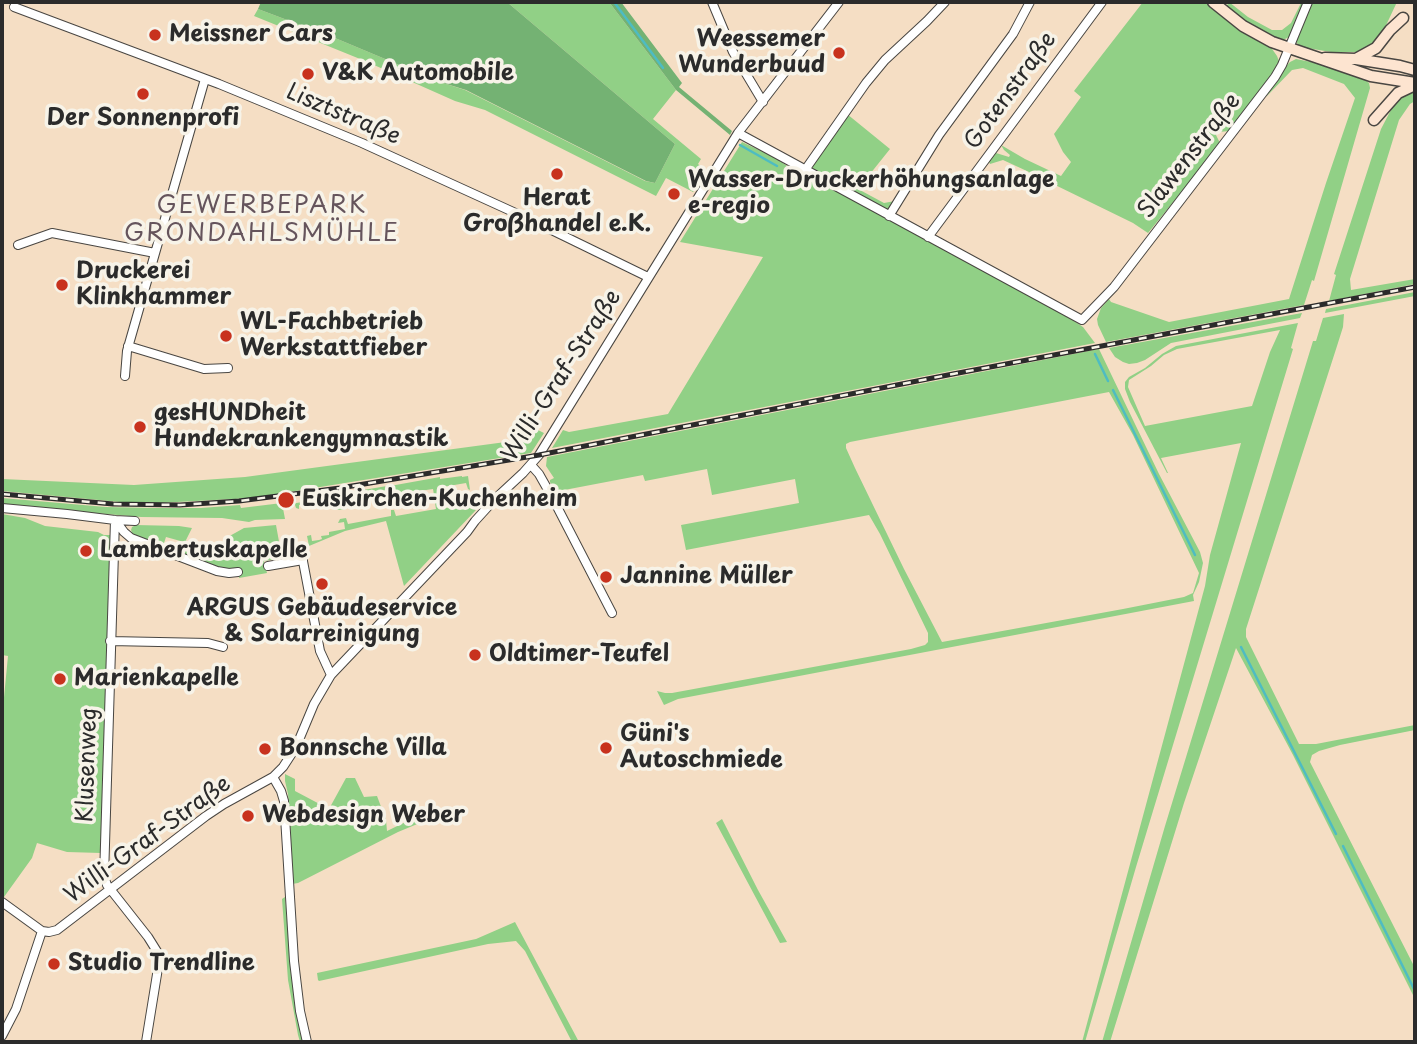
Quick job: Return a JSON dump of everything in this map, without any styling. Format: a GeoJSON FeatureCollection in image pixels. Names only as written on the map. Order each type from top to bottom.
{"type":"FeatureCollection","features":[{"type":"Feature","properties":{"kind":"street"},"geometry":{"type":"LineString","coordinates":[[712,2],[733,52],[763,102]]}},
{"type":"Feature","properties":{"kind":"street","name":"Willi-Graf-Straße"},"geometry":{"type":"LineString","coordinates":[[42,931],[52,932],[61,928],[206,816],[273,777],[283,767],[292,755],[314,704],[331,675],[531,465],[738,133],[839,2]]}},
{"type":"Feature","properties":{"kind":"street"},"geometry":{"type":"LineString","coordinates":[[805,170],[885,60],[945,2]]}},
{"type":"Feature","properties":{"kind":"street"},"geometry":{"type":"LineString","coordinates":[[889,216],[939,135],[1013,34],[1030,2]]}},
{"type":"Feature","properties":{"kind":"street","name":"Gotenstraße"},"geometry":{"type":"LineString","coordinates":[[928,237],[1102,2]]}},
{"type":"Feature","properties":{"kind":"street"},"geometry":{"type":"LineString","coordinates":[[1213,2],[1243,26],[1289,48],[1371,76],[1415,84]]}},
{"type":"Feature","properties":{"kind":"street","name":"Slawenstraße"},"geometry":{"type":"LineString","coordinates":[[928,237],[1082,320],[1114,287],[1275,77],[1308,2]]}},
{"type":"Feature","properties":{"kind":"street","name":"Lisztstraße"},"geometry":{"type":"LineString","coordinates":[[15,7],[205,79],[374,148],[648,277]]}},
{"type":"Feature","properties":{"kind":"street"},"geometry":{"type":"LineString","coordinates":[[1356,59],[1376,48],[1404,18]]}},
{"type":"Feature","properties":{"kind":"street"},"geometry":{"type":"LineString","coordinates":[[1322,58],[1356,59],[1415,70]]}},
{"type":"Feature","properties":{"kind":"street"},"geometry":{"type":"LineString","coordinates":[[125,376],[128,346],[205,79]]}},
{"type":"Feature","properties":{"kind":"street"},"geometry":{"type":"LineString","coordinates":[[1374,120],[1398,93],[1415,84]]}},
{"type":"Feature","properties":{"kind":"street"},"geometry":{"type":"LineString","coordinates":[[738,133],[928,237]]}},
{"type":"Feature","properties":{"kind":"street"},"geometry":{"type":"LineString","coordinates":[[18,245],[52,233],[155,253]]}},
{"type":"Feature","properties":{"kind":"street"},"geometry":{"type":"LineString","coordinates":[[128,346],[204,369],[228,368]]}},
{"type":"Feature","properties":{"kind":"street"},"geometry":{"type":"LineString","coordinates":[[531,465],[544,482],[612,614]]}},
{"type":"Feature","properties":{"kind":"street"},"geometry":{"type":"LineString","coordinates":[[2,508],[135,521]]}},
{"type":"Feature","properties":{"kind":"street"},"geometry":{"type":"LineString","coordinates":[[115,520],[131,538],[217,571],[238,572]]}},
{"type":"Feature","properties":{"kind":"street","name":"Klusenweg"},"geometry":{"type":"LineString","coordinates":[[110,890],[104,877],[115,520]]}},
{"type":"Feature","properties":{"kind":"street"},"geometry":{"type":"LineString","coordinates":[[268,566],[302,558],[320,651],[331,675]]}},
{"type":"Feature","properties":{"kind":"street"},"geometry":{"type":"LineString","coordinates":[[110,641],[208,643],[223,647]]}},
{"type":"Feature","properties":{"kind":"street"},"geometry":{"type":"LineString","coordinates":[[273,777],[284,801],[294,961],[300,1012],[307,1042]]}},
{"type":"Feature","properties":{"kind":"street"},"geometry":{"type":"LineString","coordinates":[[110,890],[158,953],[159,967],[146,1042]]}},
{"type":"Feature","properties":{"kind":"street"},"geometry":{"type":"LineString","coordinates":[[2,902],[42,931],[16,1009],[2,1036]]}},
{"type":"Feature","properties":{"kind":"green space"},"geometry":{"type":"Polygon","coordinates":[[[261,2],[507,2],[675,144],[655,183],[646,181],[466,90],[258,9],[261,2]]]}},
{"type":"Feature","properties":{"kind":"green space"},"geometry":{"type":"Polygon","coordinates":[[[507,2],[609,2],[676,90],[653,119],[701,159],[698,164],[706,171],[693,192],[666,178],[656,196],[485,110],[455,101],[254,16],[258,9],[465,90],[645,181],[655,183],[675,144],[507,2]]]}},
{"type":"Feature","properties":{"kind":"green space"},"geometry":{"type":"Polygon","coordinates":[[[609,2],[621,2],[682,83],[679,87],[732,131],[730,135],[676,90],[609,2]]]}},
{"type":"Feature","properties":{"kind":"green space"},"geometry":{"type":"Polygon","coordinates":[[[1143,2],[1207,2],[1270,46],[1279,61],[1275,73],[1230,131],[1218,132],[1216,135],[1219,146],[1148,233],[1133,223],[1049,182],[1028,175],[1029,172],[1003,160],[990,164],[989,162],[996,153],[1009,157],[1001,145],[1061,176],[1071,162],[1054,134],[1081,97],[1074,91],[1143,2]]]}},
{"type":"Feature","properties":{"kind":"green space"},"geometry":{"type":"Polygon","coordinates":[[[1229,2],[1248,17],[1272,30],[1282,30],[1291,23],[1301,3],[1305,2],[1294,31],[1283,40],[1235,15],[1226,7],[1229,2]]]}},
{"type":"Feature","properties":{"kind":"green space"},"geometry":{"type":"Polygon","coordinates":[[[1310,2],[1397,2],[1374,45],[1358,52],[1331,52],[1301,47],[1296,42],[1310,2]]]}},
{"type":"Feature","properties":{"kind":"green space"},"geometry":{"type":"Polygon","coordinates":[[[1296,59],[1363,78],[1370,88],[1314,281],[1312,280],[1304,305],[1106,342],[1097,319],[1101,308],[1109,299],[1169,322],[1289,299],[1355,98],[1344,84],[1303,68],[1292,70],[1266,97],[1284,68],[1296,59]]]}},
{"type":"Feature","properties":{"kind":"green space"},"geometry":{"type":"Polygon","coordinates":[[[1415,89],[1415,101],[1399,120],[1350,279],[1351,290],[1415,279],[1415,284],[1329,301],[1336,275],[1334,274],[1381,129],[1400,97],[1415,89]]]}},
{"type":"Feature","properties":{"kind":"green space"},"geometry":{"type":"Polygon","coordinates":[[[847,114],[890,149],[858,189],[884,203],[895,201],[888,210],[813,170],[812,166],[847,114]]]}},
{"type":"Feature","properties":{"kind":"green space"},"geometry":{"type":"Polygon","coordinates":[[[742,142],[776,158],[801,176],[803,173],[1058,310],[1083,327],[1095,343],[552,448],[563,430],[569,432],[668,414],[763,257],[680,242],[742,142]]]}},
{"type":"Feature","properties":{"kind":"green space"},"geometry":{"type":"Polygon","coordinates":[[[1415,292],[1415,296],[1325,313],[1326,309],[1415,292]]]}},
{"type":"Feature","properties":{"kind":"green space"},"geometry":{"type":"Polygon","coordinates":[[[1302,313],[1300,318],[1171,343],[1137,363],[1123,362],[1115,357],[1109,348],[1302,313]]]}},
{"type":"Feature","properties":{"kind":"green space"},"geometry":{"type":"Polygon","coordinates":[[[1344,314],[1343,327],[1246,629],[1246,637],[1299,744],[1316,744],[1415,725],[1415,730],[1319,751],[1312,755],[1310,762],[1415,968],[1415,999],[1293,755],[1236,648],[1184,803],[1110,1042],[1102,1042],[1313,341],[1316,341],[1323,318],[1344,314]]]}},
{"type":"Feature","properties":{"kind":"green space"},"geometry":{"type":"Polygon","coordinates":[[[1298,323],[1291,348],[1293,349],[1085,1042],[1082,1042],[1241,443],[1161,458],[1167,473],[1130,402],[1125,382],[1176,346],[1298,323]],[[1280,330],[1177,349],[1129,380],[1128,387],[1145,426],[1252,406],[1280,330]]]}},
{"type":"Feature","properties":{"kind":"green space"},"geometry":{"type":"Polygon","coordinates":[[[1099,349],[1200,552],[1203,563],[1193,595],[1194,601],[678,699],[664,705],[657,691],[672,693],[911,649],[925,645],[928,642],[928,633],[869,515],[686,550],[681,525],[799,503],[795,479],[712,495],[707,469],[645,481],[643,475],[559,491],[554,490],[550,482],[554,478],[546,466],[547,457],[1099,349]],[[1109,392],[850,442],[846,444],[846,448],[942,642],[1123,609],[1193,593],[1199,573],[1133,435],[1109,392]]]}},
{"type":"Feature","properties":{"kind":"green space"},"geometry":{"type":"Polygon","coordinates":[[[538,430],[544,433],[531,453],[252,498],[159,503],[120,502],[2,491],[2,479],[134,485],[245,477],[513,441],[538,430]]]}},
{"type":"Feature","properties":{"kind":"green space"},"geometry":{"type":"Polygon","coordinates":[[[468,476],[470,490],[466,483],[437,488],[437,494],[434,495],[433,489],[392,495],[390,486],[440,477],[468,476]]]}},
{"type":"Feature","properties":{"kind":"green space"},"geometry":{"type":"Polygon","coordinates":[[[387,486],[389,496],[344,503],[345,509],[338,510],[335,506],[341,505],[340,499],[330,500],[330,497],[299,505],[299,509],[290,505],[309,499],[387,486]]]}},
{"type":"Feature","properties":{"kind":"green space"},"geometry":{"type":"Polygon","coordinates":[[[471,497],[472,507],[476,510],[404,586],[386,521],[345,531],[309,546],[307,536],[311,535],[312,541],[319,540],[322,539],[321,536],[329,535],[329,532],[345,529],[344,522],[338,523],[340,519],[346,518],[348,524],[391,516],[391,510],[394,510],[396,516],[436,509],[435,503],[439,502],[440,509],[470,504],[471,497]]]}},
{"type":"Feature","properties":{"kind":"green space"},"geometry":{"type":"Polygon","coordinates":[[[2,498],[106,507],[155,508],[240,505],[241,508],[282,503],[285,519],[249,522],[222,518],[141,517],[2,505],[2,498]]]}},
{"type":"Feature","properties":{"kind":"green space"},"geometry":{"type":"Polygon","coordinates":[[[2,514],[25,518],[45,526],[110,535],[101,853],[67,852],[37,843],[32,858],[4,897],[2,718],[8,656],[2,655],[2,514]]]}},
{"type":"Feature","properties":{"kind":"green space"},"geometry":{"type":"Polygon","coordinates":[[[136,525],[192,528],[186,540],[188,546],[196,551],[203,551],[212,546],[223,547],[226,538],[244,528],[276,525],[282,558],[264,561],[267,573],[239,578],[239,569],[218,567],[182,553],[184,542],[166,537],[163,546],[133,535],[131,530],[136,525]]]}},
{"type":"Feature","properties":{"kind":"green space"},"geometry":{"type":"Polygon","coordinates":[[[285,774],[295,779],[295,791],[329,809],[346,778],[355,778],[364,797],[377,796],[387,831],[424,813],[427,820],[292,884],[290,817],[285,774]]]}},
{"type":"Feature","properties":{"kind":"green space"},"geometry":{"type":"Polygon","coordinates":[[[722,819],[787,942],[780,943],[716,823],[722,819]]]}},
{"type":"Feature","properties":{"kind":"green space"},"geometry":{"type":"Polygon","coordinates":[[[285,897],[293,989],[303,1042],[300,1042],[298,1035],[288,980],[282,899],[285,897]]]}},
{"type":"Feature","properties":{"kind":"green space"},"geometry":{"type":"Polygon","coordinates":[[[515,922],[579,1042],[572,1042],[525,951],[516,941],[488,944],[318,980],[317,973],[476,939],[515,922]]]}},
{"type":"Feature","properties":{"kind":"waterway"},"geometry":{"type":"LineString","coordinates":[[614,2],[663,68]]}},
{"type":"Feature","properties":{"kind":"waterway"},"geometry":{"type":"LineString","coordinates":[[740,145],[777,166]]}},
{"type":"Feature","properties":{"kind":"waterway"},"geometry":{"type":"LineString","coordinates":[[1095,354],[1108,381]]}},
{"type":"Feature","properties":{"kind":"waterway"},"geometry":{"type":"LineString","coordinates":[[1113,390],[1195,555]]}},
{"type":"Feature","properties":{"kind":"waterway"},"geometry":{"type":"LineString","coordinates":[[1241,647],[1336,834]]}},
{"type":"Feature","properties":{"kind":"waterway"},"geometry":{"type":"LineString","coordinates":[[1343,846],[1415,991]]}},
{"type":"Feature","properties":{"kind":"railway"},"geometry":{"type":"LineString","coordinates":[[2,494],[113,504],[180,505],[239,501],[340,488],[539,455],[1415,287]]}},
{"type":"Feature","properties":{"kind":"place","name":"Meissner Cars"},"geometry":{"type":"Point","coordinates":[155,35]}},
{"type":"Feature","properties":{"kind":"place","name":"Weessemer Wunderbuud"},"geometry":{"type":"Point","coordinates":[839,53]}},
{"type":"Feature","properties":{"kind":"place","name":"V&K Automobile"},"geometry":{"type":"Point","coordinates":[308,74]}},
{"type":"Feature","properties":{"kind":"place","name":"Der Sonnenprofi"},"geometry":{"type":"Point","coordinates":[143,94]}},
{"type":"Feature","properties":{"kind":"place","name":"Herat Großhandel e.K."},"geometry":{"type":"Point","coordinates":[557,174]}},
{"type":"Feature","properties":{"kind":"place","name":"Wasser-Druckerhöhungsanlage e-regio"},"geometry":{"type":"Point","coordinates":[674,194]}},
{"type":"Feature","properties":{"kind":"place","name":"Druckerei Klinkhammer"},"geometry":{"type":"Point","coordinates":[62,285]}},
{"type":"Feature","properties":{"kind":"place","name":"WL-Fachbetrieb Werkstattfieber"},"geometry":{"type":"Point","coordinates":[226,336]}},
{"type":"Feature","properties":{"kind":"place","name":"gesHUNDheit Hundekrankengymnastik"},"geometry":{"type":"Point","coordinates":[140,427]}},
{"type":"Feature","properties":{"kind":"place","name":"Euskirchen-Kuchenheim"},"geometry":{"type":"Point","coordinates":[286,500]}},
{"type":"Feature","properties":{"kind":"place","name":"Lambertuskapelle"},"geometry":{"type":"Point","coordinates":[86,551]}},
{"type":"Feature","properties":{"kind":"place","name":"Jannine Müller"},"geometry":{"type":"Point","coordinates":[606,577]}},
{"type":"Feature","properties":{"kind":"place","name":"ARGUS Gebäudeservice & Solarreinigung"},"geometry":{"type":"Point","coordinates":[322,584]}},
{"type":"Feature","properties":{"kind":"place","name":"Oldtimer-Teufel"},"geometry":{"type":"Point","coordinates":[475,655]}},
{"type":"Feature","properties":{"kind":"place","name":"Marienkapelle"},"geometry":{"type":"Point","coordinates":[60,679]}},
{"type":"Feature","properties":{"kind":"place","name":"Güni's Autoschmiede"},"geometry":{"type":"Point","coordinates":[606,748]}},
{"type":"Feature","properties":{"kind":"place","name":"Bonnsche Villa"},"geometry":{"type":"Point","coordinates":[265,749]}},
{"type":"Feature","properties":{"kind":"place","name":"Webdesign Weber"},"geometry":{"type":"Point","coordinates":[248,816]}},
{"type":"Feature","properties":{"kind":"place","name":"Studio Trendline"},"geometry":{"type":"Point","coordinates":[54,964]}},
{"type":"Feature","properties":{"kind":"district","name":"GEWERBEPARK GRONDAHLSMÜHLE"},"geometry":{"type":"Point","coordinates":[262,220]}}]}
